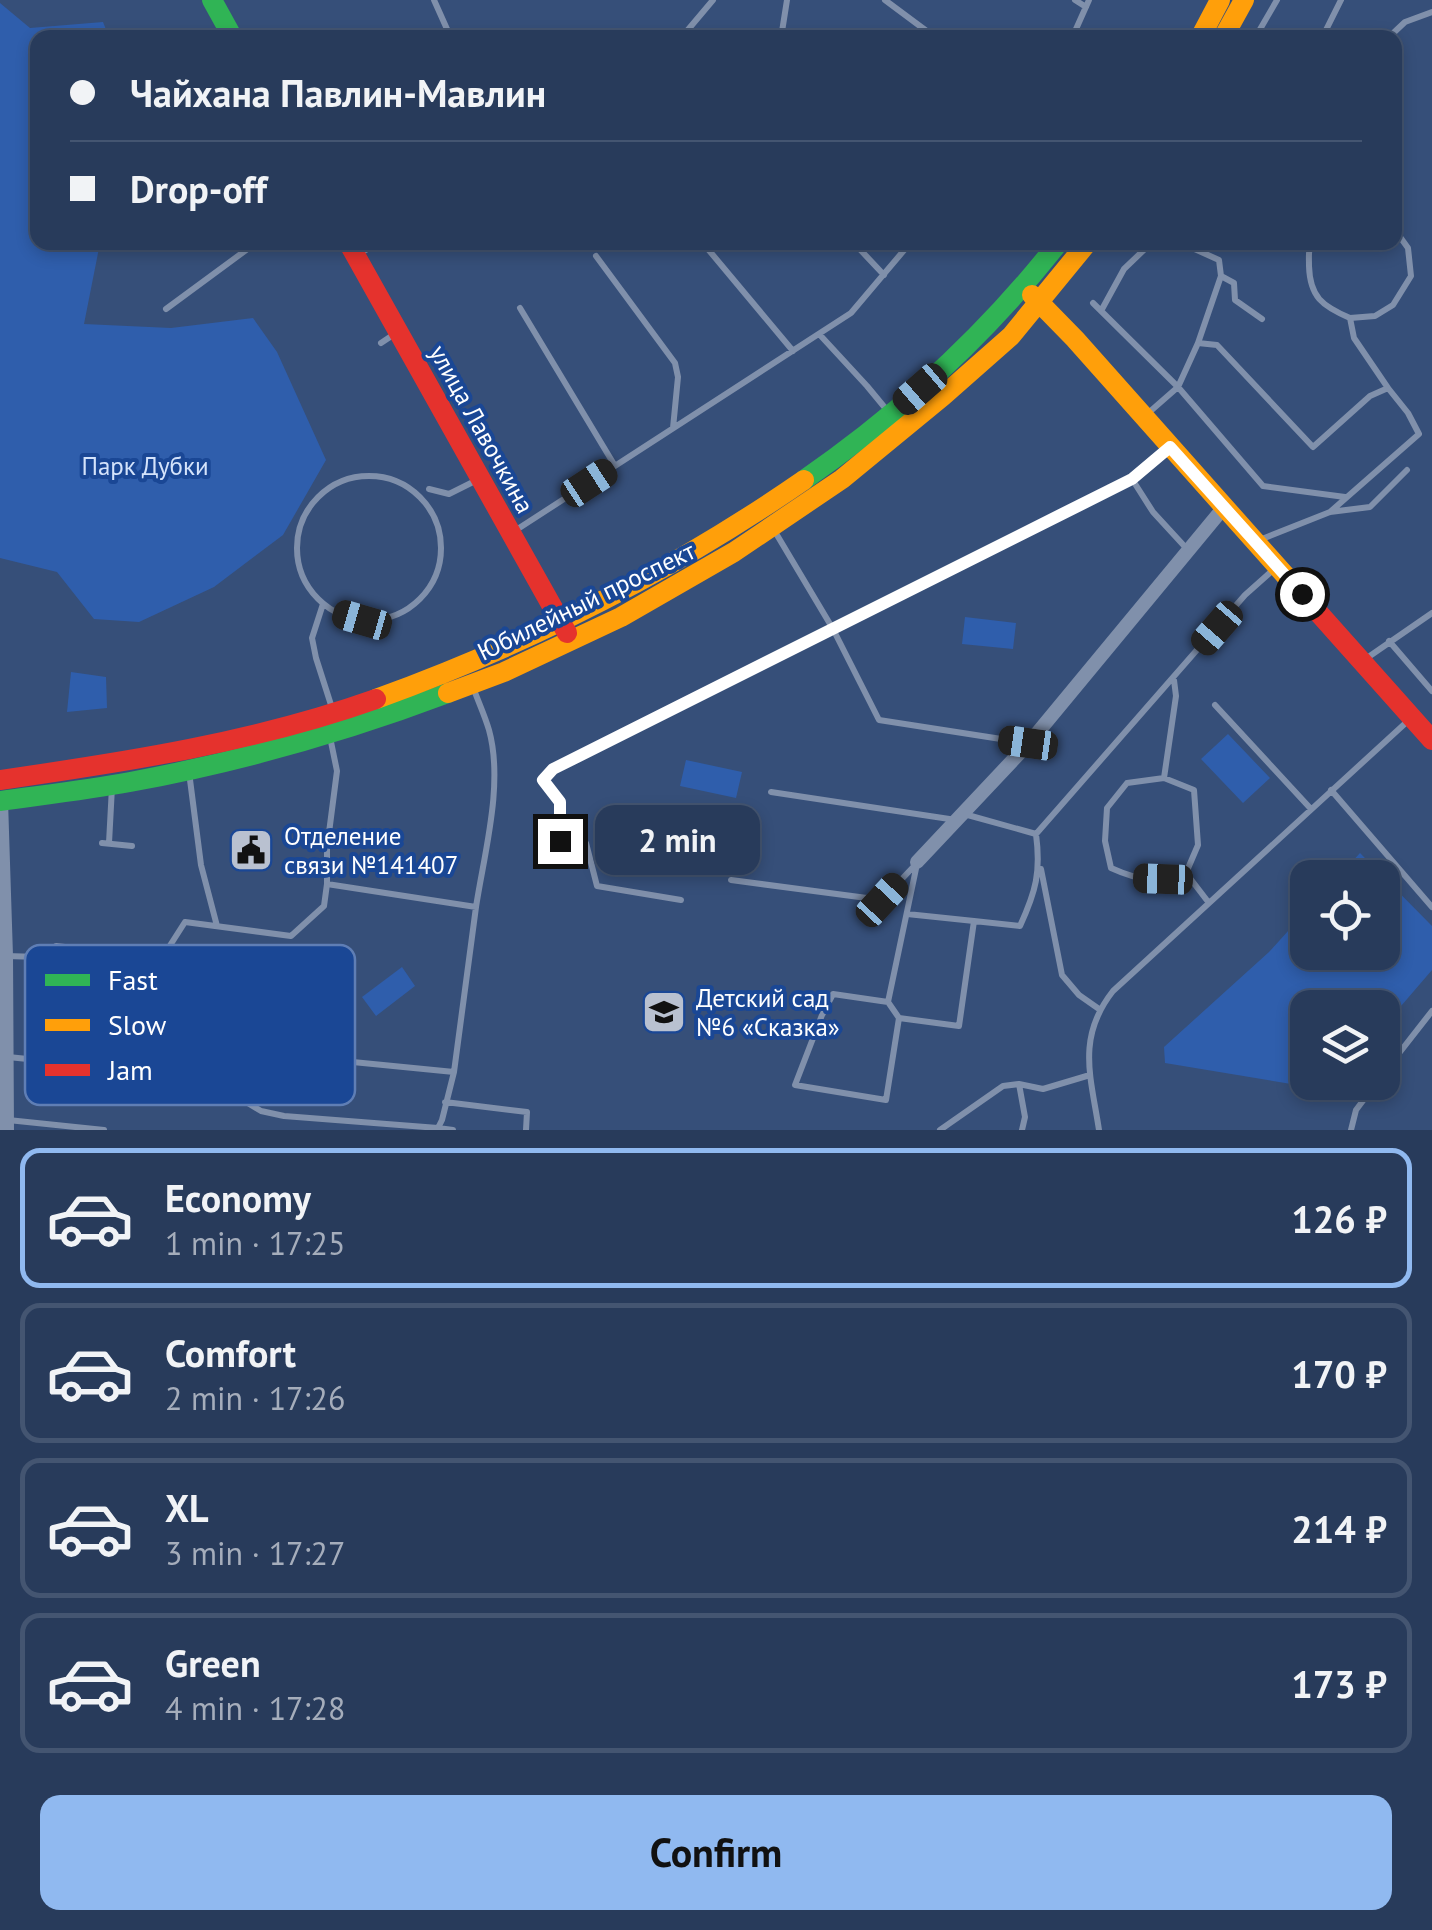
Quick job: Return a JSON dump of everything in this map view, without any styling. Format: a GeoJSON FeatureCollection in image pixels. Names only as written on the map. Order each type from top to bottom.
{"type":"FeatureCollection","features":[{"type":"Feature","properties":{"kind":"main road"},"geometry":{"type":"LineString","coordinates":[[212,0],[229,30]]}},
{"type":"Feature","properties":{"kind":"main road"},"geometry":{"type":"LineString","coordinates":[[1204,30],[1220,0]]}},
{"type":"Feature","properties":{"kind":"main road"},"geometry":{"type":"LineString","coordinates":[[1227,30],[1244,0]]}},
{"type":"Feature","properties":{"kind":"main road","name":"улица Лавочкина"},"geometry":{"type":"LineString","coordinates":[[352,250],[390,337],[480,478],[566,632]]}},
{"type":"Feature","properties":{"kind":"main road","name":"Юбилейный проспект"},"geometry":{"type":"LineString","coordinates":[[0,780],[196,748],[333,712],[566,632],[690,581],[817,499],[903,432],[1000,346],[1055,250]]}},
{"type":"Feature","properties":{"kind":"main road","name":"Юбилейный проспект"},"geometry":{"type":"LineString","coordinates":[[0,801],[189,771],[330,736],[473,686],[794,489],[890,414],[1079,250]]}},
{"type":"Feature","properties":{"kind":"main road"},"geometry":{"type":"LineString","coordinates":[[1032,294],[1432,740]]}},
{"type":"Feature","properties":{"kind":"street"},"geometry":{"type":"LineString","coordinates":[[918,862],[1028,743],[1225,506]]}},
{"type":"Feature","properties":{"kind":"street"},"geometry":{"type":"LineString","coordinates":[[0,801],[7,1125]]}},
{"type":"Feature","properties":{"kind":"lane"},"geometry":{"type":"LineString","coordinates":[[434,0],[448,30]]}},
{"type":"Feature","properties":{"kind":"lane"},"geometry":{"type":"LineString","coordinates":[[688,30],[713,0]]}},
{"type":"Feature","properties":{"kind":"lane"},"geometry":{"type":"LineString","coordinates":[[783,30],[787,0]]}},
{"type":"Feature","properties":{"kind":"lane"},"geometry":{"type":"LineString","coordinates":[[885,0],[925,30]]}},
{"type":"Feature","properties":{"kind":"lane"},"geometry":{"type":"LineString","coordinates":[[1075,0],[1088,3],[1076,30]]}},
{"type":"Feature","properties":{"kind":"lane"},"geometry":{"type":"LineString","coordinates":[[1260,30],[1277,0]]}},
{"type":"Feature","properties":{"kind":"lane"},"geometry":{"type":"LineString","coordinates":[[1326,30],[1341,0]]}},
{"type":"Feature","properties":{"kind":"lane"},"geometry":{"type":"LineString","coordinates":[[1396,30],[1405,22],[1432,12]]}},
{"type":"Feature","properties":{"kind":"lane"},"geometry":{"type":"LineString","coordinates":[[1308,250],[1309,285],[1325,307],[1350,318],[1375,316],[1393,306],[1411,276],[1408,248],[1402,240]]}},
{"type":"Feature","properties":{"kind":"lane"},"geometry":{"type":"LineString","coordinates":[[166,309],[246,250]]}},
{"type":"Feature","properties":{"kind":"lane"},"geometry":{"type":"LineString","coordinates":[[709,250],[794,351]]}},
{"type":"Feature","properties":{"kind":"lane"},"geometry":{"type":"LineString","coordinates":[[861,250],[884,275]]}},
{"type":"Feature","properties":{"kind":"lane"},"geometry":{"type":"LineString","coordinates":[[512,533],[820,336],[851,313],[904,250]]}},
{"type":"Feature","properties":{"kind":"lane"},"geometry":{"type":"LineString","coordinates":[[1101,311],[1124,269],[1144,250]]}},
{"type":"Feature","properties":{"kind":"lane"},"geometry":{"type":"LineString","coordinates":[[1144,417],[1178,387],[1198,344],[1221,276],[1219,260],[1195,250]]}},
{"type":"Feature","properties":{"kind":"lane"},"geometry":{"type":"LineString","coordinates":[[596,256],[675,363],[678,377],[673,429]]}},
{"type":"Feature","properties":{"kind":"lane"},"geometry":{"type":"LineString","coordinates":[[1221,276],[1234,283],[1235,300],[1262,318]]}},
{"type":"Feature","properties":{"kind":"lane"},"geometry":{"type":"LineString","coordinates":[[1093,303],[1178,387],[1263,486],[1346,497]]}},
{"type":"Feature","properties":{"kind":"lane"},"geometry":{"type":"LineString","coordinates":[[520,308],[615,466]]}},
{"type":"Feature","properties":{"kind":"lane"},"geometry":{"type":"LineString","coordinates":[[1330,512],[1419,434],[1354,338],[1350,318]]}},
{"type":"Feature","properties":{"kind":"lane"},"geometry":{"type":"LineString","coordinates":[[820,336],[890,414]]}},
{"type":"Feature","properties":{"kind":"lane"},"geometry":{"type":"LineString","coordinates":[[1198,344],[1218,346],[1313,446],[1370,396],[1388,388]]}},
{"type":"Feature","properties":{"kind":"lane"},"geometry":{"type":"LineString","coordinates":[[681,900],[596,886],[586,843],[560,841],[560,802],[543,780],[553,769],[1132,479],[1170,447]]}},
{"type":"Feature","properties":{"kind":"lane"},"geometry":{"type":"LineString","coordinates":[[1256,542],[1330,512],[1370,507],[1407,470]]}},
{"type":"Feature","properties":{"kind":"lane"},"geometry":{"type":"LineString","coordinates":[[364,475],[403,483],[418,494],[431,508],[442,538],[442,556],[430,588],[417,603],[381,620],[338,614],[323,604],[307,586],[297,556],[304,516],[319,495],[338,482],[364,475]]}},
{"type":"Feature","properties":{"kind":"lane"},"geometry":{"type":"LineString","coordinates":[[429,489],[449,494],[480,478]]}},
{"type":"Feature","properties":{"kind":"lane"},"geometry":{"type":"LineString","coordinates":[[1132,479],[1153,512],[1188,550]]}},
{"type":"Feature","properties":{"kind":"lane"},"geometry":{"type":"LineString","coordinates":[[773,530],[833,628],[879,720],[1028,743]]}},
{"type":"Feature","properties":{"kind":"lane"},"geometry":{"type":"LineString","coordinates":[[1099,1009],[1062,975],[1036,834],[1245,595],[1278,566]]}},
{"type":"Feature","properties":{"kind":"lane"},"geometry":{"type":"LineString","coordinates":[[323,604],[312,638],[333,712]]}},
{"type":"Feature","properties":{"kind":"lane"},"geometry":{"type":"LineString","coordinates":[[1363,661],[1432,613]]}},
{"type":"Feature","properties":{"kind":"lane"},"geometry":{"type":"LineString","coordinates":[[1389,641],[1432,690]]}},
{"type":"Feature","properties":{"kind":"lane"},"geometry":{"type":"LineString","coordinates":[[1164,778],[1176,696],[1173,679]]}},
{"type":"Feature","properties":{"kind":"lane"},"geometry":{"type":"LineString","coordinates":[[438,1128],[454,1072],[494,796],[490,732],[473,686]]}},
{"type":"Feature","properties":{"kind":"lane"},"geometry":{"type":"LineString","coordinates":[[1215,705],[1310,809]]}},
{"type":"Feature","properties":{"kind":"lane"},"geometry":{"type":"LineString","coordinates":[[1099,1130],[1088,1050],[1099,1009],[1412,718]]}},
{"type":"Feature","properties":{"kind":"lane"},"geometry":{"type":"LineString","coordinates":[[171,945],[186,922],[291,936],[324,906],[337,772],[330,736]]}},
{"type":"Feature","properties":{"kind":"lane"},"geometry":{"type":"LineString","coordinates":[[189,771],[201,865],[217,926]]}},
{"type":"Feature","properties":{"kind":"lane"},"geometry":{"type":"LineString","coordinates":[[1164,778],[1194,790],[1198,844],[1186,873],[1163,879],[1134,878],[1111,868],[1105,841],[1107,808],[1127,783],[1164,778]]}},
{"type":"Feature","properties":{"kind":"lane"},"geometry":{"type":"LineString","coordinates":[[112,786],[105,843],[132,846]]}},
{"type":"Feature","properties":{"kind":"lane"},"geometry":{"type":"LineString","coordinates":[[1332,790],[1432,906]]}},
{"type":"Feature","properties":{"kind":"lane"},"geometry":{"type":"LineString","coordinates":[[772,792],[960,817],[1036,834]]}},
{"type":"Feature","properties":{"kind":"lane"},"geometry":{"type":"LineString","coordinates":[[731,880],[882,900],[918,862]]}},
{"type":"Feature","properties":{"kind":"lane"},"geometry":{"type":"LineString","coordinates":[[888,1002],[833,994],[795,1085],[886,1100],[899,1018],[888,1002],[918,862]]}},
{"type":"Feature","properties":{"kind":"lane"},"geometry":{"type":"LineString","coordinates":[[907,914],[1020,926],[1032,900],[1040,863]]}},
{"type":"Feature","properties":{"kind":"lane"},"geometry":{"type":"LineString","coordinates":[[1186,873],[1210,903]]}},
{"type":"Feature","properties":{"kind":"lane"},"geometry":{"type":"LineString","coordinates":[[328,884],[476,907]]}},
{"type":"Feature","properties":{"kind":"lane"},"geometry":{"type":"LineString","coordinates":[[899,1018],[959,1026],[974,920]]}},
{"type":"Feature","properties":{"kind":"lane"},"geometry":{"type":"LineString","coordinates":[[6,956],[25,957]]}},
{"type":"Feature","properties":{"kind":"lane"},"geometry":{"type":"LineString","coordinates":[[1400,1052],[1432,1011]]}},
{"type":"Feature","properties":{"kind":"lane"},"geometry":{"type":"LineString","coordinates":[[7,1056],[25,1058]]}},
{"type":"Feature","properties":{"kind":"lane"},"geometry":{"type":"LineString","coordinates":[[355,1062],[454,1072]]}},
{"type":"Feature","properties":{"kind":"lane"},"geometry":{"type":"LineString","coordinates":[[940,1130],[1003,1086],[1044,1088],[1091,1075]]}},
{"type":"Feature","properties":{"kind":"lane"},"geometry":{"type":"LineString","coordinates":[[1019,1084],[1025,1117],[1022,1130]]}},
{"type":"Feature","properties":{"kind":"lane"},"geometry":{"type":"LineString","coordinates":[[1351,1130],[1356,1110],[1364,1100]]}},
{"type":"Feature","properties":{"kind":"lane"},"geometry":{"type":"LineString","coordinates":[[445,1102],[527,1112],[526,1130]]}},
{"type":"Feature","properties":{"kind":"lane"},"geometry":{"type":"LineString","coordinates":[[251,1105],[284,1116],[453,1130]]}},
{"type":"Feature","properties":{"kind":"lane"},"geometry":{"type":"LineString","coordinates":[[7,1125],[104,1130]]}},
{"type":"Feature","properties":{"kind":"green space","name":"Парк Дубки"},"geometry":{"type":"Polygon","coordinates":[[[0,3],[30,28],[103,22],[106,30],[30,30],[30,250],[99,250],[84,324],[171,328],[253,318],[277,352],[326,460],[283,535],[214,587],[139,622],[94,619],[57,572],[0,558],[0,3]]]}},
{"type":"Feature","properties":{"kind":"green space"},"geometry":{"type":"Polygon","coordinates":[[[965,617],[1016,623],[1013,649],[962,644],[965,617]]]}},
{"type":"Feature","properties":{"kind":"green space"},"geometry":{"type":"Polygon","coordinates":[[[71,672],[106,677],[107,708],[67,712],[71,672]]]}},
{"type":"Feature","properties":{"kind":"green space"},"geometry":{"type":"Polygon","coordinates":[[[1228,734],[1270,778],[1243,803],[1201,759],[1228,734]]]}},
{"type":"Feature","properties":{"kind":"green space"},"geometry":{"type":"Polygon","coordinates":[[[686,760],[742,772],[736,798],[680,786],[686,760]]]}},
{"type":"Feature","properties":{"kind":"green space"},"geometry":{"type":"Polygon","coordinates":[[[1400,894],[1432,926],[1432,970],[1400,1007],[1400,990],[1290,990],[1290,1084],[1165,1063],[1164,1047],[1290,929],[1290,970],[1400,970],[1400,894]]]}},
{"type":"Feature","properties":{"kind":"green space"},"geometry":{"type":"Polygon","coordinates":[[[402,967],[415,986],[376,1016],[362,997],[402,967]]]}},
{"type":"Feature","properties":{"kind":"traffic: fast"},"geometry":{"type":"LineString","coordinates":[[212,0],[229,30]]}},
{"type":"Feature","properties":{"kind":"traffic: fast"},"geometry":{"type":"LineString","coordinates":[[804,480],[875,427],[941,370],[1002,309],[1052,250]]}},
{"type":"Feature","properties":{"kind":"traffic: fast"},"geometry":{"type":"LineString","coordinates":[[0,801],[114,785],[211,765],[331,733],[448,693]]}},
{"type":"Feature","properties":{"kind":"traffic: slow"},"geometry":{"type":"LineString","coordinates":[[1204,30],[1220,0]]}},
{"type":"Feature","properties":{"kind":"traffic: slow"},"geometry":{"type":"LineString","coordinates":[[1227,30],[1244,0]]}},
{"type":"Feature","properties":{"kind":"traffic: slow"},"geometry":{"type":"LineString","coordinates":[[448,693],[504,672],[621,617],[734,552],[842,479],[1011,336],[1081,250]]}},
{"type":"Feature","properties":{"kind":"traffic: slow"},"geometry":{"type":"LineString","coordinates":[[1032,295],[1316,610]]}},
{"type":"Feature","properties":{"kind":"traffic: slow"},"geometry":{"type":"LineString","coordinates":[[376,699],[488,655],[597,603],[702,545],[804,480]]}},
{"type":"Feature","properties":{"kind":"traffic: jam"},"geometry":{"type":"LineString","coordinates":[[352,250],[567,633]]}},
{"type":"Feature","properties":{"kind":"traffic: jam"},"geometry":{"type":"LineString","coordinates":[[1316,610],[1432,740]]}},
{"type":"Feature","properties":{"kind":"traffic: jam"},"geometry":{"type":"LineString","coordinates":[[0,780],[237,739],[376,699]]}},
{"type":"Feature","properties":{"kind":"place","name":"Отделение связи №141407"},"geometry":{"type":"Point","coordinates":[251,850]}},
{"type":"Feature","properties":{"kind":"place","name":"Детский сад №6 «Сказка»"},"geometry":{"type":"Point","coordinates":[664,1012]}},
{"type":"Feature","properties":{"kind":"route"},"geometry":{"type":"LineString","coordinates":[[560,841],[560,802],[543,780],[553,769],[1132,479],[1170,447],[1302,594]]}}]}
